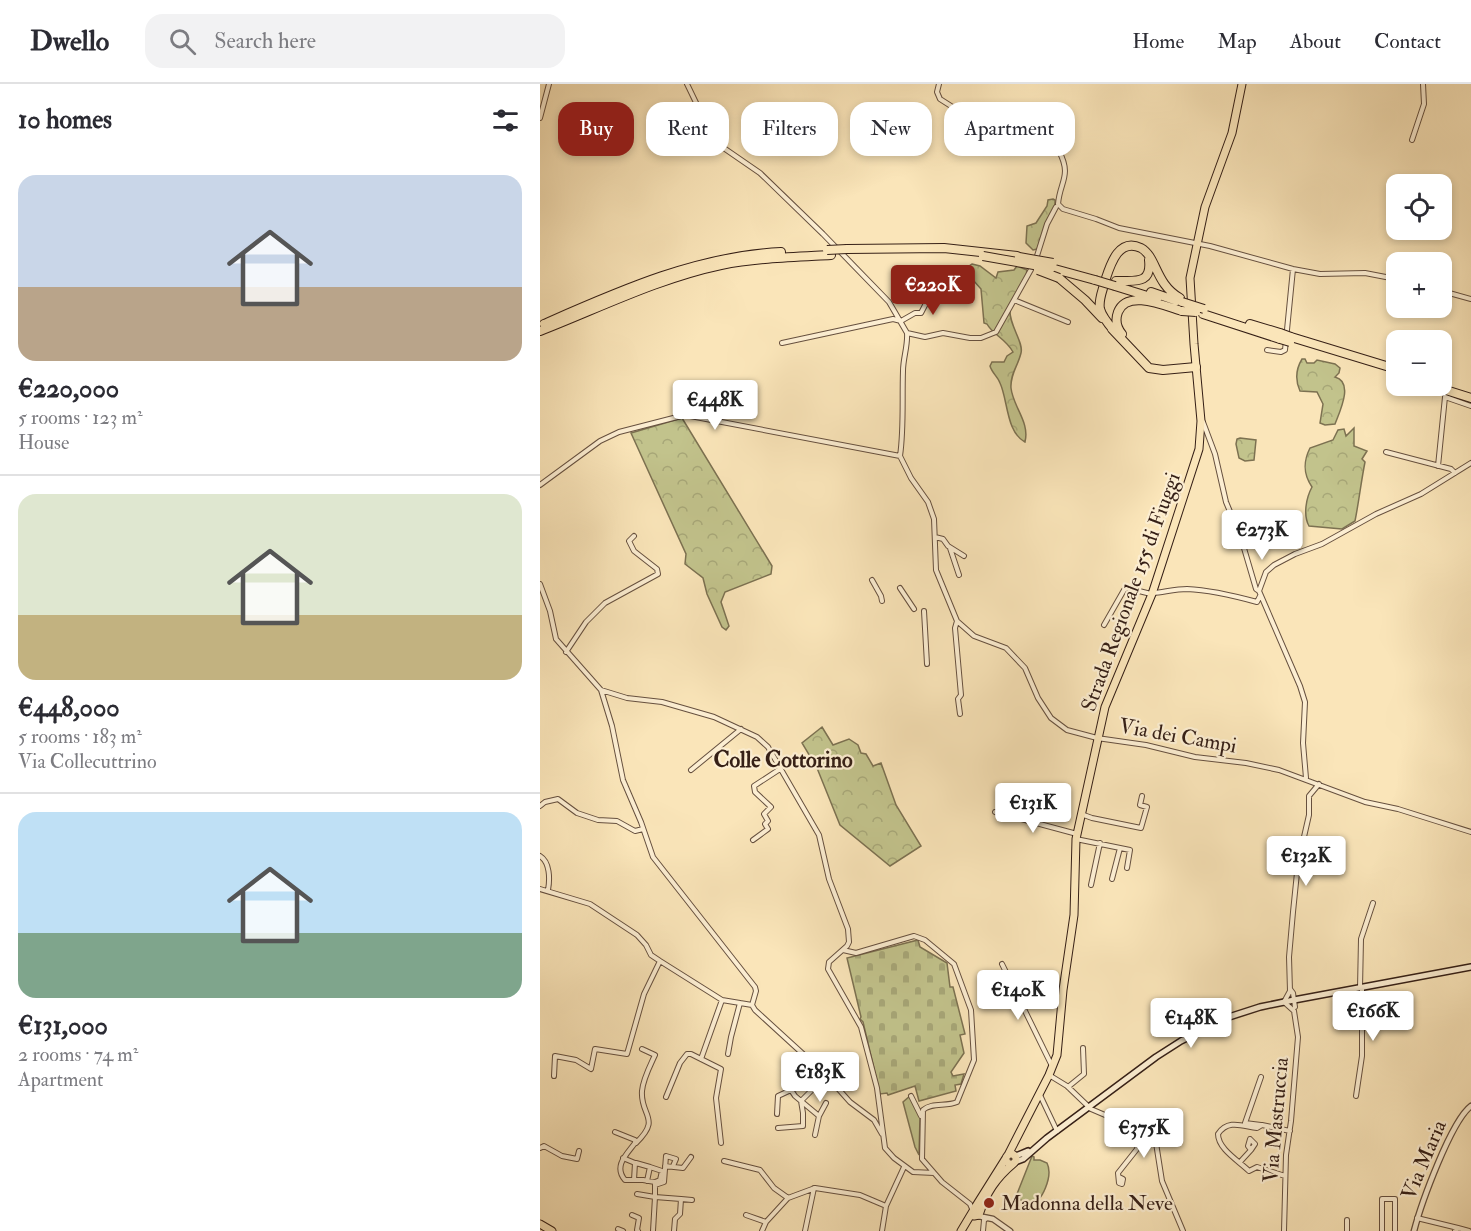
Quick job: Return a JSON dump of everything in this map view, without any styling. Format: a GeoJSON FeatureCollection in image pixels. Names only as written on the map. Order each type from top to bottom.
{"type":"FeatureCollection","features":[{"type":"Feature","properties":{"kind":"highway"},"geometry":{"type":"LineString","coordinates":[[1115,332],[1100,308],[1101,294],[1112,261],[1119,251],[1127,247],[1142,249],[1149,255],[1161,282],[1182,305]]}},
{"type":"Feature","properties":{"kind":"highway"},"geometry":{"type":"LineString","coordinates":[[922,250],[1016,259]]}},
{"type":"Feature","properties":{"kind":"highway"},"geometry":{"type":"LineString","coordinates":[[540,326],[650,280],[741,256],[922,250],[984,251],[1096,278],[1386,369]]}},
{"type":"Feature","properties":{"kind":"highway"},"geometry":{"type":"LineString","coordinates":[[540,331],[650,287],[709,268],[829,252]]}},
{"type":"Feature","properties":{"kind":"highway"},"geometry":{"type":"LineString","coordinates":[[1116,284],[1142,279],[1150,268],[1149,255]]}},
{"type":"Feature","properties":{"kind":"highway"},"geometry":{"type":"LineString","coordinates":[[1016,259],[1017,264],[1059,278],[1085,300],[1149,368],[1158,370],[1196,367]]}},
{"type":"Feature","properties":{"kind":"highway"},"geometry":{"type":"LineString","coordinates":[[1136,355],[1117,324],[1117,314],[1122,305],[1139,300],[1182,305]]}},
{"type":"Feature","properties":{"kind":"highway"},"geometry":{"type":"LineString","coordinates":[[1452,387],[1471,393]]}},
{"type":"Feature","properties":{"kind":"highway"},"geometry":{"type":"LineString","coordinates":[[1452,392],[1471,398]]}},
{"type":"Feature","properties":{"kind":"main road","name":"Strada Regionale 155 di Fiuggi"},"geometry":{"type":"LineString","coordinates":[[1012,1158],[1017,1140],[1053,1066],[1059,1044],[1062,999],[1074,915],[1077,837],[1105,707],[1152,593],[1199,448],[1202,421],[1190,284],[1208,195],[1232,133],[1242,84]]}},
{"type":"Feature","properties":{"kind":"main road"},"geometry":{"type":"LineString","coordinates":[[963,1228],[980,1216],[981,1202],[1012,1158],[1023,1159],[1083,1112],[1086,1103],[1100,1099],[1180,1041],[1229,1017],[1284,1002],[1292,995],[1304,998],[1471,967]]}},
{"type":"Feature","properties":{"kind":"main road"},"geometry":{"type":"LineString","coordinates":[[540,1224],[552,1231]]}},
{"type":"Feature","properties":{"kind":"street"},"geometry":{"type":"LineString","coordinates":[[540,118],[549,84]]}},
{"type":"Feature","properties":{"kind":"street"},"geometry":{"type":"LineString","coordinates":[[687,84],[714,142],[760,173],[882,294],[907,333],[908,341],[903,370],[900,456],[911,478],[928,502],[934,519],[936,570],[957,621],[955,628],[961,696],[958,699],[960,714]]}},
{"type":"Feature","properties":{"kind":"street"},"geometry":{"type":"LineString","coordinates":[[939,84],[937,92],[940,99],[962,113],[1001,133],[1059,151],[1065,166],[1064,184],[1058,204],[1063,209],[1119,228],[1197,244],[1293,269],[1320,274],[1375,273],[1386,276]]}},
{"type":"Feature","properties":{"kind":"street"},"geometry":{"type":"LineString","coordinates":[[1412,140],[1424,104],[1423,84]]}},
{"type":"Feature","properties":{"kind":"street"},"geometry":{"type":"LineString","coordinates":[[907,333],[925,337],[943,333],[970,338],[992,335],[996,332],[1038,254],[1047,224],[1056,207]]}},
{"type":"Feature","properties":{"kind":"street"},"geometry":{"type":"LineString","coordinates":[[1267,350],[1281,352],[1285,350],[1293,269]]}},
{"type":"Feature","properties":{"kind":"street"},"geometry":{"type":"LineString","coordinates":[[782,343],[893,319],[901,321],[923,311],[936,284]]}},
{"type":"Feature","properties":{"kind":"street"},"geometry":{"type":"LineString","coordinates":[[1452,294],[1471,299]]}},
{"type":"Feature","properties":{"kind":"street"},"geometry":{"type":"LineString","coordinates":[[1014,300],[1068,322]]}},
{"type":"Feature","properties":{"kind":"street"},"geometry":{"type":"LineString","coordinates":[[1438,466],[1445,397],[1471,406]]}},
{"type":"Feature","properties":{"kind":"street"},"geometry":{"type":"LineString","coordinates":[[540,484],[600,441],[619,432],[685,415],[900,456]]}},
{"type":"Feature","properties":{"kind":"street"},"geometry":{"type":"LineString","coordinates":[[1202,421],[1215,454],[1226,502],[1256,590],[1260,593],[1305,702],[1303,743],[1306,778]]}},
{"type":"Feature","properties":{"kind":"street"},"geometry":{"type":"LineString","coordinates":[[1386,452],[1453,470],[1455,473]]}},
{"type":"Feature","properties":{"kind":"street"},"geometry":{"type":"LineString","coordinates":[[1104,625],[1125,589],[1152,593],[1184,589],[1196,590],[1241,597],[1257,603],[1266,572],[1274,565],[1322,544],[1376,514],[1411,499],[1471,463]]}},
{"type":"Feature","properties":{"kind":"street"},"geometry":{"type":"LineString","coordinates":[[566,652],[586,622],[605,603],[658,574],[657,569],[631,547],[629,541],[634,536]]}},
{"type":"Feature","properties":{"kind":"street"},"geometry":{"type":"LineString","coordinates":[[935,537],[943,539],[950,547],[964,556]]}},
{"type":"Feature","properties":{"kind":"street"},"geometry":{"type":"LineString","coordinates":[[950,547],[959,575]]}},
{"type":"Feature","properties":{"kind":"street"},"geometry":{"type":"LineString","coordinates":[[872,579],[882,601]]}},
{"type":"Feature","properties":{"kind":"street"},"geometry":{"type":"LineString","coordinates":[[540,585],[550,611],[556,639],[602,690],[623,780],[649,849],[658,865],[755,987],[752,1005]]}},
{"type":"Feature","properties":{"kind":"street"},"geometry":{"type":"LineString","coordinates":[[900,588],[914,609]]}},
{"type":"Feature","properties":{"kind":"street"},"geometry":{"type":"LineString","coordinates":[[924,611],[927,664]]}},
{"type":"Feature","properties":{"kind":"street","name":"Via dei Campi"},"geometry":{"type":"LineString","coordinates":[[957,621],[974,636],[1006,648],[1026,668],[1038,698],[1051,718],[1067,730],[1195,757],[1246,763],[1279,770],[1306,778],[1365,802],[1410,812],[1471,832]]}},
{"type":"Feature","properties":{"kind":"street"},"geometry":{"type":"LineString","coordinates":[[602,690],[627,698],[665,703],[714,717],[764,742],[819,837],[829,879],[848,929],[849,951]]}},
{"type":"Feature","properties":{"kind":"street"},"geometry":{"type":"LineString","coordinates":[[691,770],[741,729]]}},
{"type":"Feature","properties":{"kind":"street"},"geometry":{"type":"LineString","coordinates":[[753,840],[768,829],[765,824],[768,822],[764,814],[771,807],[755,792],[754,786],[780,769]]}},
{"type":"Feature","properties":{"kind":"street"},"geometry":{"type":"LineString","coordinates":[[1292,995],[1288,957],[1298,863],[1309,814],[1309,796],[1319,784]]}},
{"type":"Feature","properties":{"kind":"street"},"geometry":{"type":"LineString","coordinates":[[1081,814],[1141,828],[1147,807],[1140,806],[1142,796]]}},
{"type":"Feature","properties":{"kind":"street"},"geometry":{"type":"LineString","coordinates":[[1006,816],[1011,797]]}},
{"type":"Feature","properties":{"kind":"street"},"geometry":{"type":"LineString","coordinates":[[540,806],[545,802],[558,800],[577,813],[593,819],[617,821],[635,831],[643,828]]}},
{"type":"Feature","properties":{"kind":"street"},"geometry":{"type":"LineString","coordinates":[[995,812],[1077,837],[1130,850],[1127,868]]}},
{"type":"Feature","properties":{"kind":"street"},"geometry":{"type":"LineString","coordinates":[[1091,885],[1100,843]]}},
{"type":"Feature","properties":{"kind":"street"},"geometry":{"type":"LineString","coordinates":[[1112,879],[1120,847]]}},
{"type":"Feature","properties":{"kind":"street"},"geometry":{"type":"LineString","coordinates":[[540,856],[544,858],[547,866],[548,890]]}},
{"type":"Feature","properties":{"kind":"street"},"geometry":{"type":"LineString","coordinates":[[540,889],[587,903],[641,938],[651,955],[660,962],[722,1000],[752,1005],[850,1102],[874,1120],[882,1134]]}},
{"type":"Feature","properties":{"kind":"street"},"geometry":{"type":"LineString","coordinates":[[1356,1096],[1362,1056],[1361,939],[1373,903]]}},
{"type":"Feature","properties":{"kind":"street"},"geometry":{"type":"LineString","coordinates":[[843,950],[855,953],[908,937],[920,938],[954,964],[971,1010],[974,1065],[957,1102],[927,1107],[923,1110],[920,1155],[934,1173],[968,1202],[980,1216],[1010,1231]]}},
{"type":"Feature","properties":{"kind":"street"},"geometry":{"type":"LineString","coordinates":[[848,944],[829,962],[828,969],[861,1027],[877,1088],[882,1134],[888,1153],[904,1167],[916,1173],[934,1173]]}},
{"type":"Feature","properties":{"kind":"street"},"geometry":{"type":"LineString","coordinates":[[554,1076],[555,1056],[576,1060],[591,1069],[595,1049],[627,1053],[644,994],[660,962]]}},
{"type":"Feature","properties":{"kind":"street"},"geometry":{"type":"LineString","coordinates":[[1002,964],[1053,1066]]}},
{"type":"Feature","properties":{"kind":"street","name":"Via Mastruccia"},"geometry":{"type":"LineString","coordinates":[[1284,1231],[1285,1176],[1298,1037],[1292,995]]}},
{"type":"Feature","properties":{"kind":"street"},"geometry":{"type":"LineString","coordinates":[[1284,1002],[1294,1009],[1304,998]]}},
{"type":"Feature","properties":{"kind":"street"},"geometry":{"type":"LineString","coordinates":[[701,1059],[722,1000]]}},
{"type":"Feature","properties":{"kind":"street"},"geometry":{"type":"LineString","coordinates":[[728,1054],[740,1003]]}},
{"type":"Feature","properties":{"kind":"street"},"geometry":{"type":"LineString","coordinates":[[1068,1087],[1084,1074],[1083,1048]]}},
{"type":"Feature","properties":{"kind":"street"},"geometry":{"type":"LineString","coordinates":[[642,1049],[655,1055],[642,1090],[649,1125],[645,1134],[623,1158],[620,1166],[622,1177],[625,1180],[647,1180],[655,1184],[664,1182],[666,1156],[676,1159],[673,1166]]}},
{"type":"Feature","properties":{"kind":"street"},"geometry":{"type":"LineString","coordinates":[[666,1097],[685,1056],[691,1054],[721,1069],[716,1098],[721,1143]]}},
{"type":"Feature","properties":{"kind":"street"},"geometry":{"type":"LineString","coordinates":[[777,1114],[778,1096],[805,1085],[819,1069]]}},
{"type":"Feature","properties":{"kind":"street"},"geometry":{"type":"LineString","coordinates":[[1049,1075],[1099,1112],[1153,1141],[1157,1146],[1162,1180],[1182,1231]]}},
{"type":"Feature","properties":{"kind":"street"},"geometry":{"type":"LineString","coordinates":[[801,1101],[826,1076]]}},
{"type":"Feature","properties":{"kind":"street"},"geometry":{"type":"LineString","coordinates":[[1261,1077],[1245,1123],[1290,1131]]}},
{"type":"Feature","properties":{"kind":"street"},"geometry":{"type":"LineString","coordinates":[[791,1090],[819,1116]]}},
{"type":"Feature","properties":{"kind":"street"},"geometry":{"type":"LineString","coordinates":[[1040,1094],[1057,1131]]}},
{"type":"Feature","properties":{"kind":"street"},"geometry":{"type":"LineString","coordinates":[[911,1096],[921,1116]]}},
{"type":"Feature","properties":{"kind":"street"},"geometry":{"type":"LineString","coordinates":[[1099,1112],[1096,1107],[1100,1099]]}},
{"type":"Feature","properties":{"kind":"street"},"geometry":{"type":"LineString","coordinates":[[777,1128],[803,1126],[801,1101]]}},
{"type":"Feature","properties":{"kind":"street"},"geometry":{"type":"LineString","coordinates":[[815,1135],[819,1116],[826,1103]]}},
{"type":"Feature","properties":{"kind":"street","name":"Via Maria"},"geometry":{"type":"LineString","coordinates":[[1414,1231],[1417,1218],[1446,1147],[1464,1111],[1471,1106]]}},
{"type":"Feature","properties":{"kind":"street"},"geometry":{"type":"LineString","coordinates":[[1083,1112],[1099,1112]]}},
{"type":"Feature","properties":{"kind":"street"},"geometry":{"type":"LineString","coordinates":[[1262,1125],[1257,1128],[1229,1124],[1220,1130],[1219,1142],[1249,1171],[1257,1167],[1285,1176]]}},
{"type":"Feature","properties":{"kind":"street"},"geometry":{"type":"LineString","coordinates":[[615,1132],[627,1136],[635,1143]]}},
{"type":"Feature","properties":{"kind":"street"},"geometry":{"type":"LineString","coordinates":[[1119,1177],[1118,1173],[1137,1149],[1140,1134]]}},
{"type":"Feature","properties":{"kind":"street"},"geometry":{"type":"LineString","coordinates":[[540,1148],[544,1146],[562,1156],[577,1159],[579,1151]]}},
{"type":"Feature","properties":{"kind":"street"},"geometry":{"type":"LineString","coordinates":[[1240,1162],[1251,1149]]}},
{"type":"Feature","properties":{"kind":"street"},"geometry":{"type":"LineString","coordinates":[[665,1166],[683,1168],[691,1157]]}},
{"type":"Feature","properties":{"kind":"street"},"geometry":{"type":"LineString","coordinates":[[623,1158],[662,1171],[659,1181],[655,1184],[653,1231]]}},
{"type":"Feature","properties":{"kind":"street"},"geometry":{"type":"LineString","coordinates":[[724,1161],[760,1170],[776,1190],[788,1198]]}},
{"type":"Feature","properties":{"kind":"street"},"geometry":{"type":"LineString","coordinates":[[634,1180],[636,1163]]}},
{"type":"Feature","properties":{"kind":"street"},"geometry":{"type":"LineString","coordinates":[[647,1180],[650,1167]]}},
{"type":"Feature","properties":{"kind":"street"},"geometry":{"type":"LineString","coordinates":[[882,1231],[886,1206],[904,1167]]}},
{"type":"Feature","properties":{"kind":"street"},"geometry":{"type":"LineString","coordinates":[[762,1231],[765,1222],[788,1198],[814,1188],[860,1195],[886,1206]]}},
{"type":"Feature","properties":{"kind":"street"},"geometry":{"type":"LineString","coordinates":[[805,1231],[814,1188]]}},
{"type":"Feature","properties":{"kind":"street"},"geometry":{"type":"LineString","coordinates":[[637,1194],[692,1200]]}},
{"type":"Feature","properties":{"kind":"street"},"geometry":{"type":"LineString","coordinates":[[674,1231],[675,1219],[680,1214],[681,1199]]}},
{"type":"Feature","properties":{"kind":"street"},"geometry":{"type":"LineString","coordinates":[[1382,1231],[1382,1199],[1395,1199],[1395,1231]]}},
{"type":"Feature","properties":{"kind":"street"},"geometry":{"type":"LineString","coordinates":[[968,1202],[974,1204],[981,1202],[980,1216],[983,1231]]}},
{"type":"Feature","properties":{"kind":"street"},"geometry":{"type":"LineString","coordinates":[[632,1215],[639,1218],[637,1231]]}},
{"type":"Feature","properties":{"kind":"street"},"geometry":{"type":"LineString","coordinates":[[746,1215],[765,1222]]}},
{"type":"Feature","properties":{"kind":"street"},"geometry":{"type":"LineString","coordinates":[[1417,1218],[1469,1231]]}},
{"type":"Feature","properties":{"kind":"street"},"geometry":{"type":"LineString","coordinates":[[1347,1220],[1347,1231]]}},
{"type":"Feature","properties":{"kind":"green space"},"geometry":{"type":"Polygon","coordinates":[[[1053,199],[1055,206],[1051,218],[1037,249],[1033,250],[1026,243],[1027,226],[1036,223],[1047,206],[1048,200],[1053,199]]]}},
{"type":"Feature","properties":{"kind":"green space"},"geometry":{"type":"Polygon","coordinates":[[[972,264],[980,266],[996,278],[998,272],[1014,270],[1017,266],[1027,270],[1024,283],[1010,308],[1011,320],[1021,349],[1011,388],[1025,428],[1025,442],[1014,431],[1003,390],[990,366],[992,362],[1004,362],[1013,352],[984,323],[981,289],[973,280],[969,266],[972,264]]]}},
{"type":"Feature","properties":{"kind":"green space"},"geometry":{"type":"Polygon","coordinates":[[[1302,359],[1305,359],[1307,363],[1314,363],[1317,360],[1335,364],[1340,368],[1335,377],[1341,380],[1345,391],[1335,424],[1320,423],[1323,404],[1317,392],[1300,391],[1297,375],[1302,359]]]}},
{"type":"Feature","properties":{"kind":"green space"},"geometry":{"type":"Polygon","coordinates":[[[682,418],[772,566],[771,574],[725,592],[721,602],[729,626],[726,630],[722,627],[707,594],[703,578],[685,564],[686,554],[631,433],[682,418]]]}},
{"type":"Feature","properties":{"kind":"green space"},"geometry":{"type":"Polygon","coordinates":[[[1354,428],[1354,446],[1367,451],[1362,459],[1365,462],[1355,521],[1342,529],[1309,526],[1306,506],[1312,487],[1305,468],[1310,448],[1333,440],[1338,430],[1344,429],[1346,436],[1354,428]]]}},
{"type":"Feature","properties":{"kind":"green space"},"geometry":{"type":"Polygon","coordinates":[[[1237,439],[1256,440],[1254,460],[1245,461],[1239,458],[1236,444],[1237,439]]]}},
{"type":"Feature","properties":{"kind":"green space"},"geometry":{"type":"Polygon","coordinates":[[[822,727],[833,745],[849,739],[858,745],[861,753],[866,754],[873,766],[881,763],[896,805],[921,846],[890,866],[840,825],[817,768],[802,743],[822,727]]]}},
{"type":"Feature","properties":{"kind":"green space"},"geometry":{"type":"Polygon","coordinates":[[[918,940],[920,947],[947,963],[950,987],[953,987],[965,1034],[960,1035],[964,1053],[951,1072],[953,1076],[964,1074],[961,1084],[955,1085],[956,1091],[919,1101],[915,1086],[888,1095],[887,1093],[880,1094],[847,958],[918,940]]]}},
{"type":"Feature","properties":{"kind":"green space"},"geometry":{"type":"Polygon","coordinates":[[[910,1096],[920,1117],[919,1155],[903,1102],[910,1096]]]}},
{"type":"Feature","properties":{"kind":"green space"},"geometry":{"type":"Polygon","coordinates":[[[1032,1156],[1034,1160],[1047,1163],[1049,1174],[1046,1188],[1039,1199],[1029,1205],[1015,1199],[1032,1156]]]}},
{"type":"Feature","properties":{"kind":"place","name":"Madonna della Neve"},"geometry":{"type":"Point","coordinates":[989,1203]}},
{"type":"Feature","properties":{"kind":"district","name":"Colle Cottorino"},"geometry":{"type":"Point","coordinates":[783,760]}}]}
